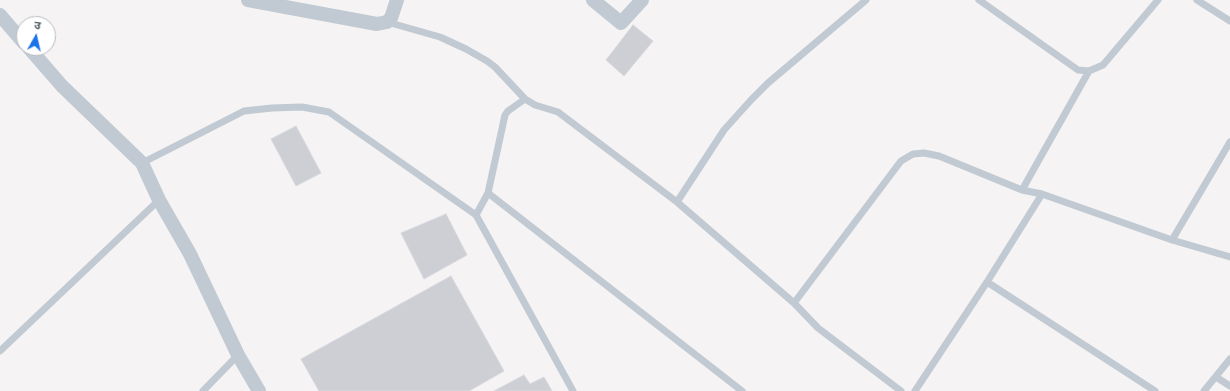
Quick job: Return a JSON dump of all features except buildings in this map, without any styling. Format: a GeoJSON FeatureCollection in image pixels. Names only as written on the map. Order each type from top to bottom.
{"type":"FeatureCollection","features":[{"type":"Feature","properties":{"kind":"street"},"geometry":{"type":"LineString","coordinates":[[256,1],[377,24],[387,22],[391,18],[397,0]]}},
{"type":"Feature","properties":{"kind":"street"},"geometry":{"type":"LineString","coordinates":[[593,0],[621,23],[642,0]]}},
{"type":"Feature","properties":{"kind":"street"},"geometry":{"type":"LineString","coordinates":[[0,15],[16,34]]}},
{"type":"Feature","properties":{"kind":"street"},"geometry":{"type":"LineString","coordinates":[[36,56],[62,86],[142,163],[159,200],[190,254],[238,355],[259,391]]}},
{"type":"Feature","properties":{"kind":"lane"},"geometry":{"type":"LineString","coordinates":[[677,202],[724,130],[751,100],[768,82],[866,0]]}},
{"type":"Feature","properties":{"kind":"lane"},"geometry":{"type":"LineString","coordinates":[[979,0],[1078,70],[1089,71],[1103,65],[1158,0]]}},
{"type":"Feature","properties":{"kind":"lane"},"geometry":{"type":"LineString","coordinates":[[1197,0],[1230,21]]}},
{"type":"Feature","properties":{"kind":"lane"},"geometry":{"type":"LineString","coordinates":[[387,22],[440,37],[487,61],[495,67],[525,99],[535,105],[558,112],[677,202],[794,303],[818,328],[901,391]]}},
{"type":"Feature","properties":{"kind":"lane"},"geometry":{"type":"LineString","coordinates":[[1022,190],[1089,71]]}},
{"type":"Feature","properties":{"kind":"lane"},"geometry":{"type":"LineString","coordinates":[[476,215],[488,193],[505,115],[508,111],[525,99]]}},
{"type":"Feature","properties":{"kind":"lane"},"geometry":{"type":"LineString","coordinates":[[142,163],[244,111],[302,107],[329,112],[476,215],[573,391]]}},
{"type":"Feature","properties":{"kind":"lane"},"geometry":{"type":"LineString","coordinates":[[1172,240],[1230,142]]}},
{"type":"Feature","properties":{"kind":"lane"},"geometry":{"type":"LineString","coordinates":[[794,303],[901,162],[913,154],[924,152],[939,156],[1022,190],[1042,194],[1172,240],[1230,258]]}},
{"type":"Feature","properties":{"kind":"lane"},"geometry":{"type":"LineString","coordinates":[[488,193],[740,391]]}},
{"type":"Feature","properties":{"kind":"lane"},"geometry":{"type":"LineString","coordinates":[[915,391],[987,282],[1042,194]]}},
{"type":"Feature","properties":{"kind":"lane"},"geometry":{"type":"LineString","coordinates":[[0,351],[159,200]]}},
{"type":"Feature","properties":{"kind":"lane"},"geometry":{"type":"LineString","coordinates":[[987,282],[1155,391]]}},
{"type":"Feature","properties":{"kind":"lane"},"geometry":{"type":"LineString","coordinates":[[203,391],[238,355]]}},
{"type":"Feature","properties":{"kind":"lane"},"geometry":{"type":"LineString","coordinates":[[1204,391],[1230,359]]}},
{"type":"Feature","properties":{"kind":"lane"},"geometry":{"type":"LineString","coordinates":[[1216,377],[1230,386]]}}]}
